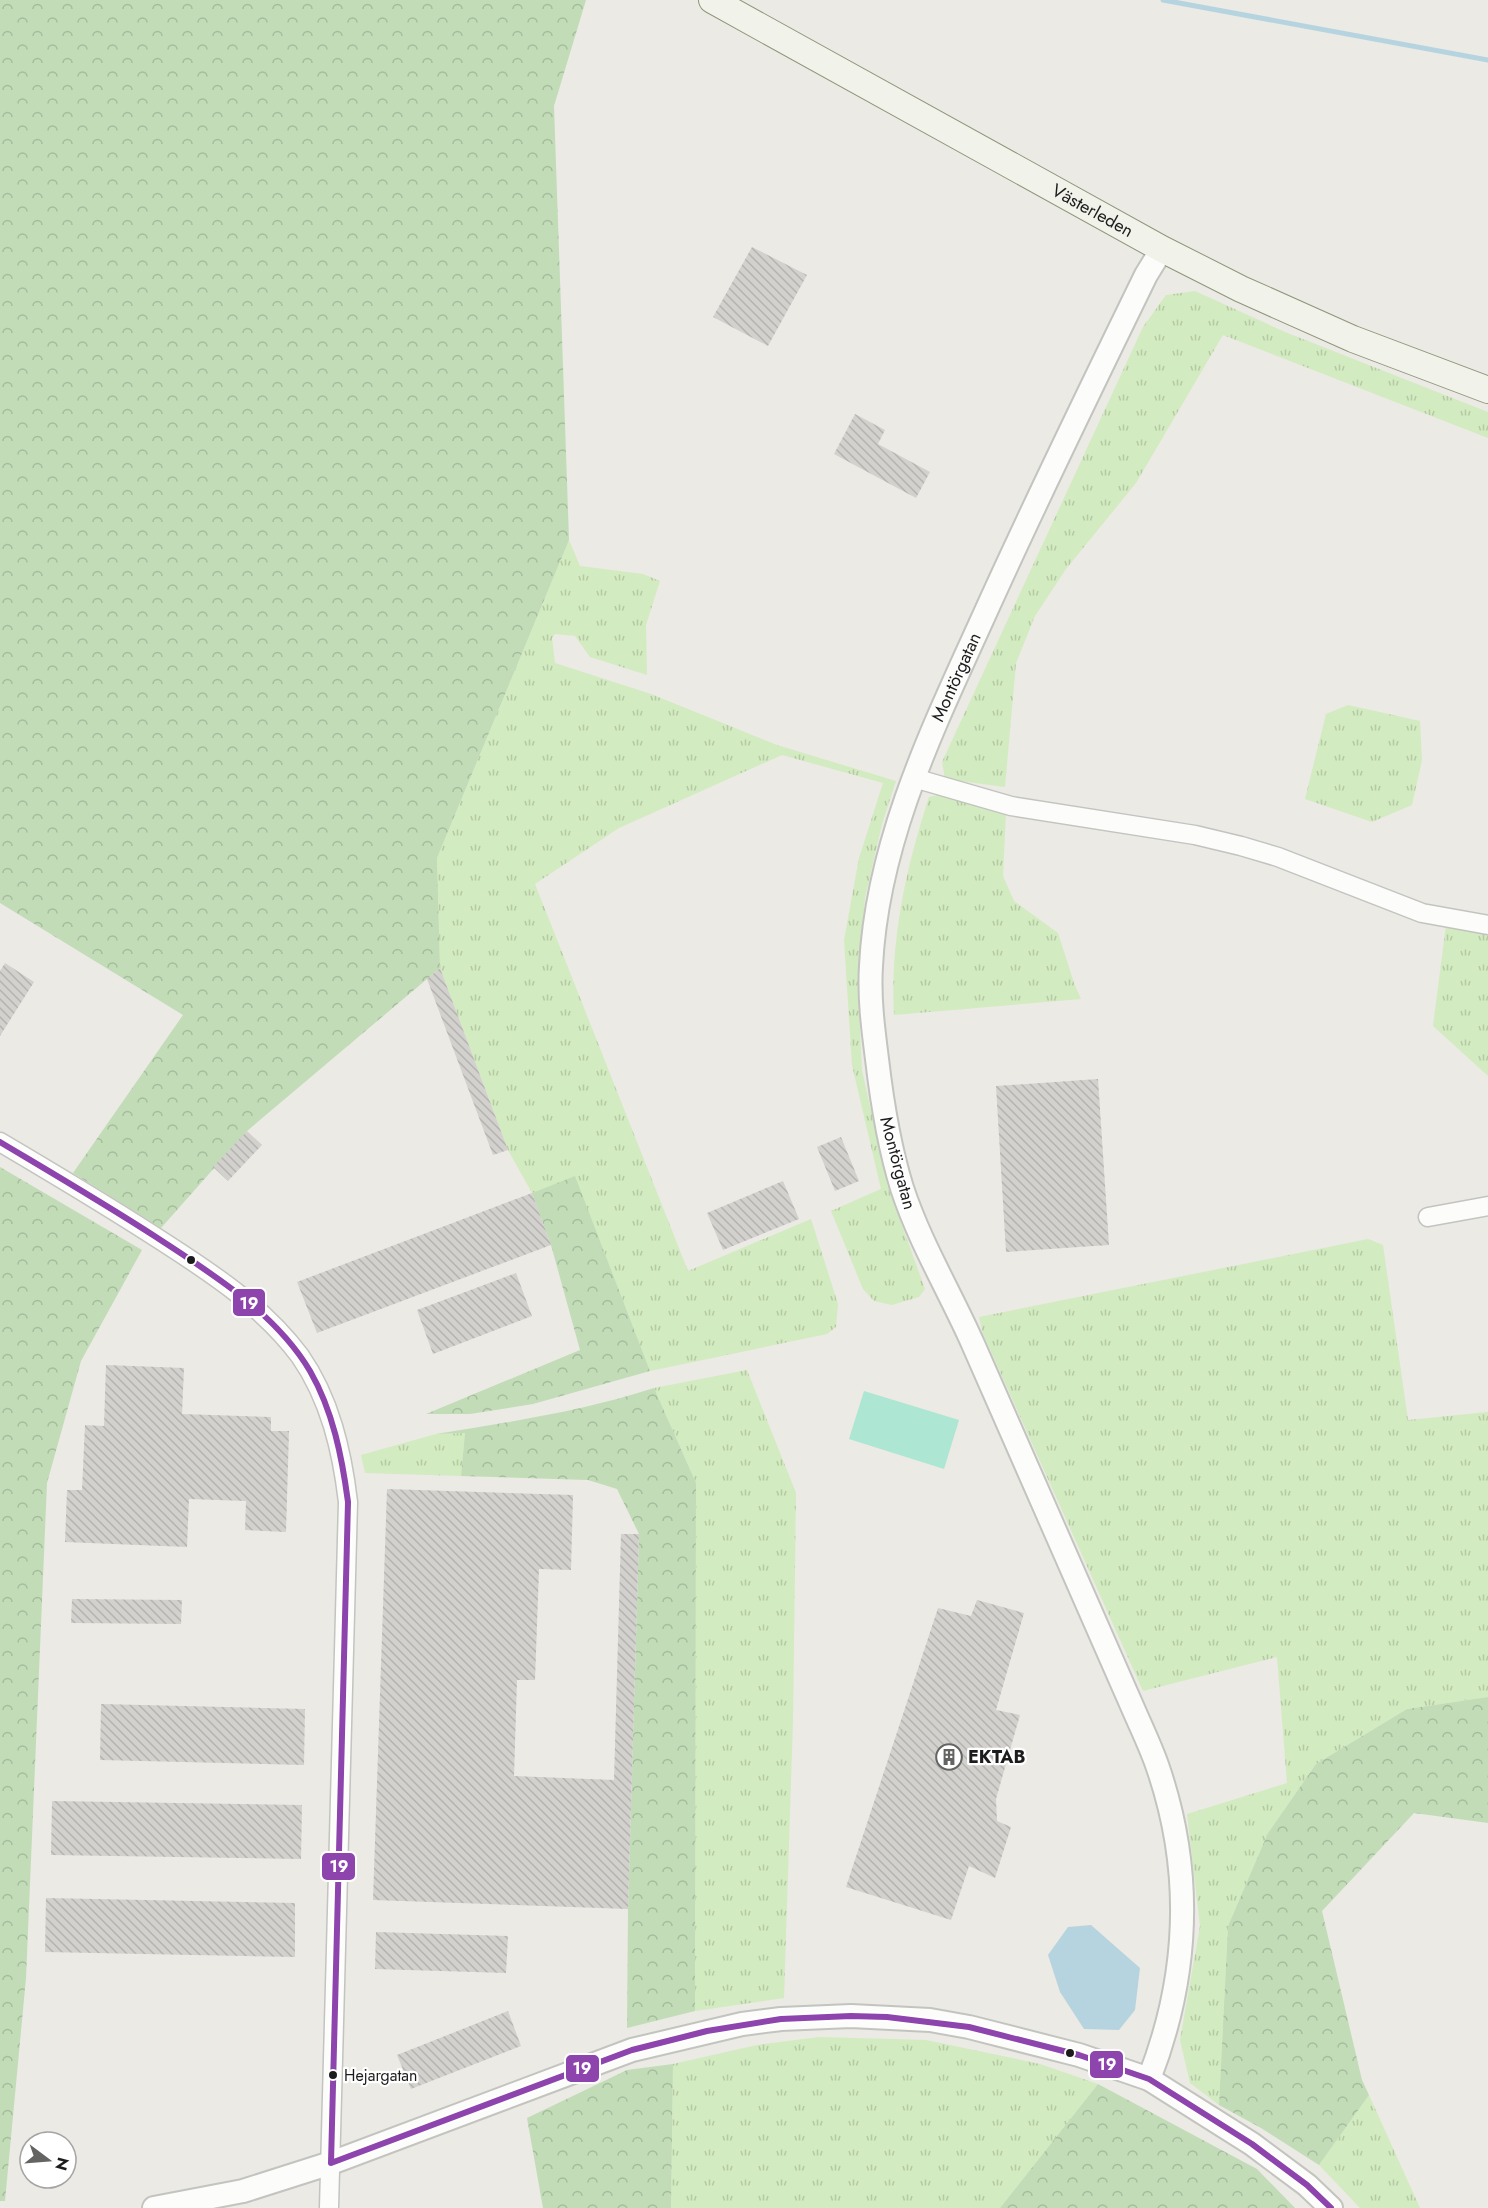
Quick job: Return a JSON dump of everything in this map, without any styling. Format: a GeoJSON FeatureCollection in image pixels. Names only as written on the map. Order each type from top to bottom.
{"type":"FeatureCollection","features":[{"type":"Feature","properties":{"kind":"main road","name":"Västerleden"},"geometry":{"type":"LineString","coordinates":[[712,0],[1162,249],[1296,315],[1409,362],[1488,390]]}},
{"type":"Feature","properties":{"kind":"street","name":"Montörgatan"},"geometry":{"type":"LineString","coordinates":[[1149,2079],[1162,2047],[1171,2015],[1182,1941],[1181,1873],[1167,1797],[1157,1764],[959,1312],[916,1229],[890,1144],[872,1020],[871,966],[884,873],[893,838],[914,778],[953,682],[1036,501],[1146,275],[1162,249]]}},
{"type":"Feature","properties":{"kind":"street"},"geometry":{"type":"LineString","coordinates":[[914,778],[1011,806],[1195,835],[1240,846],[1278,857],[1422,913],[1488,925]]}},
{"type":"Feature","properties":{"kind":"street"},"geometry":{"type":"LineString","coordinates":[[0,1142],[219,1278],[269,1321],[300,1357],[324,1399],[343,1458],[348,1502],[329,2208]]}},
{"type":"Feature","properties":{"kind":"street"},"geometry":{"type":"LineString","coordinates":[[1428,1217],[1488,1206]]}},
{"type":"Feature","properties":{"kind":"street"},"geometry":{"type":"LineString","coordinates":[[154,2208],[243,2192],[331,2163],[632,2050],[707,2031],[781,2019],[851,2016],[930,2020],[959,2025],[1079,2055],[1149,2079],[1251,2144],[1307,2185],[1331,2208]]}},
{"type":"Feature","properties":{"kind":"green space"},"geometry":{"type":"Polygon","coordinates":[[[0,0],[586,0],[554,106],[569,540],[437,858],[440,968],[247,1131],[161,1228],[73,1173],[183,1015],[0,903],[0,0]]]}},
{"type":"Feature","properties":{"kind":"green space"},"geometry":{"type":"Polygon","coordinates":[[[1195,291],[1285,332],[1488,412],[1488,438],[1223,335],[1136,483],[1066,569],[1035,616],[1016,663],[1005,787],[945,779],[942,762],[1143,327],[1166,295],[1195,291]]]}},
{"type":"Feature","properties":{"kind":"green space"},"geometry":{"type":"Polygon","coordinates":[[[569,540],[580,566],[643,574],[660,581],[646,625],[647,675],[590,657],[575,636],[555,634],[552,638],[555,663],[651,694],[777,745],[896,781],[882,824],[865,898],[858,991],[862,1070],[887,1184],[925,1289],[919,1297],[892,1305],[874,1301],[863,1289],[831,1211],[881,1189],[852,1065],[844,940],[859,858],[883,783],[782,755],[619,828],[535,884],[688,1271],[811,1219],[838,1304],[836,1327],[827,1334],[650,1371],[575,1177],[532,1193],[508,1150],[440,968],[437,858],[569,540]]]}},
{"type":"Feature","properties":{"kind":"green space"},"geometry":{"type":"Polygon","coordinates":[[[1348,705],[1420,721],[1422,760],[1412,805],[1372,822],[1305,799],[1326,714],[1348,705]]]}},
{"type":"Feature","properties":{"kind":"green space"},"geometry":{"type":"Polygon","coordinates":[[[942,794],[1006,813],[1003,876],[1014,901],[1058,933],[1081,999],[894,1015],[893,987],[901,904],[913,850],[929,797],[942,794]]]}},
{"type":"Feature","properties":{"kind":"green space"},"geometry":{"type":"Polygon","coordinates":[[[1446,925],[1488,932],[1488,1076],[1433,1026],[1446,925]]]}},
{"type":"Feature","properties":{"kind":"green space"},"geometry":{"type":"Polygon","coordinates":[[[0,1167],[142,1250],[81,1361],[47,1483],[26,1978],[5,2201],[0,2201],[0,1167]]]}},
{"type":"Feature","properties":{"kind":"green space"},"geometry":{"type":"Polygon","coordinates":[[[575,1176],[650,1371],[533,1404],[470,1414],[426,1414],[580,1350],[551,1245],[532,1193],[575,1176]]]}},
{"type":"Feature","properties":{"kind":"green space"},"geometry":{"type":"Polygon","coordinates":[[[1368,1239],[1383,1245],[1408,1420],[1488,1412],[1488,1697],[1407,1709],[1316,1764],[1268,1833],[1228,1926],[1219,2105],[1190,2083],[1180,2040],[1200,1926],[1187,1814],[1287,1783],[1277,1657],[1143,1691],[983,1334],[979,1317],[1368,1239]]]}},
{"type":"Feature","properties":{"kind":"green space"},"geometry":{"type":"Polygon","coordinates":[[[747,1370],[796,1493],[793,1720],[784,1998],[695,2011],[696,1483],[654,1388],[747,1370]]]}},
{"type":"Feature","properties":{"kind":"green space"},"geometry":{"type":"Polygon","coordinates":[[[654,1388],[696,1483],[695,2011],[627,2028],[628,1909],[639,1534],[617,1489],[588,1480],[461,1476],[465,1433],[436,1434],[573,1409],[654,1388]]]}},
{"type":"Feature","properties":{"kind":"green space"},"geometry":{"type":"Polygon","coordinates":[[[864,1391],[959,1420],[944,1469],[849,1439],[864,1391]]]}},
{"type":"Feature","properties":{"kind":"green space"},"geometry":{"type":"Polygon","coordinates":[[[465,1433],[461,1476],[365,1473],[361,1455],[436,1434],[465,1433]]]}},
{"type":"Feature","properties":{"kind":"green space"},"geometry":{"type":"Polygon","coordinates":[[[1488,1697],[1488,1823],[1414,1813],[1322,1911],[1362,2080],[1369,2095],[1319,2165],[1261,2128],[1219,2105],[1228,1926],[1268,1833],[1316,1764],[1407,1709],[1488,1697]]]}},
{"type":"Feature","properties":{"kind":"green space"},"geometry":{"type":"Polygon","coordinates":[[[819,2037],[926,2040],[1040,2064],[1098,2084],[1000,2208],[671,2208],[673,2064],[757,2045],[819,2037]]]}},
{"type":"Feature","properties":{"kind":"green space"},"geometry":{"type":"Polygon","coordinates":[[[673,2064],[671,2208],[543,2208],[527,2118],[627,2070],[673,2064]]]}},
{"type":"Feature","properties":{"kind":"green space"},"geometry":{"type":"Polygon","coordinates":[[[1098,2084],[1257,2169],[1295,2208],[1000,2208],[1098,2084]]]}},
{"type":"Feature","properties":{"kind":"green space"},"geometry":{"type":"Polygon","coordinates":[[[1369,2095],[1420,2208],[1360,2208],[1319,2165],[1369,2095]]]}},
{"type":"Feature","properties":{"kind":"water"},"geometry":{"type":"Polygon","coordinates":[[[1091,1925],[1140,1968],[1135,2010],[1119,2030],[1084,2029],[1060,1992],[1048,1955],[1068,1927],[1091,1925]]]}},
{"type":"Feature","properties":{"kind":"building"},"geometry":{"type":"Polygon","coordinates":[[[752,247],[807,275],[768,346],[713,317],[752,247]]]}},
{"type":"Feature","properties":{"kind":"building"},"geometry":{"type":"Polygon","coordinates":[[[855,414],[885,430],[878,444],[930,472],[916,498],[834,454],[855,414]]]}},
{"type":"Feature","properties":{"kind":"building"},"geometry":{"type":"Polygon","coordinates":[[[5,963],[34,982],[0,1036],[0,971],[5,963]]]}},
{"type":"Feature","properties":{"kind":"building"},"geometry":{"type":"Polygon","coordinates":[[[440,968],[508,1150],[493,1155],[427,979],[440,968]]]}},
{"type":"Feature","properties":{"kind":"building"},"geometry":{"type":"Polygon","coordinates":[[[1098,1079],[1109,1245],[1006,1252],[996,1086],[1098,1079]]]}},
{"type":"Feature","properties":{"kind":"building"},"geometry":{"type":"Polygon","coordinates":[[[247,1131],[262,1145],[228,1181],[213,1167],[247,1131]]]}},
{"type":"Feature","properties":{"kind":"building"},"geometry":{"type":"Polygon","coordinates":[[[841,1137],[859,1181],[835,1191],[817,1147],[841,1137]]]}},
{"type":"Feature","properties":{"kind":"building"},"geometry":{"type":"Polygon","coordinates":[[[783,1181],[799,1219],[723,1250],[707,1213],[783,1181]]]}},
{"type":"Feature","properties":{"kind":"building"},"geometry":{"type":"Polygon","coordinates":[[[532,1193],[551,1245],[317,1333],[297,1282],[532,1193]]]}},
{"type":"Feature","properties":{"kind":"building"},"geometry":{"type":"Polygon","coordinates":[[[516,1273],[532,1316],[433,1354],[417,1310],[516,1273]]]}},
{"type":"Feature","properties":{"kind":"building"},"geometry":{"type":"Polygon","coordinates":[[[106,1365],[184,1368],[182,1414],[271,1417],[271,1431],[289,1431],[286,1532],[245,1530],[246,1501],[189,1499],[187,1547],[65,1542],[67,1490],[82,1490],[85,1425],[104,1426],[106,1365]]]}},
{"type":"Feature","properties":{"kind":"building"},"geometry":{"type":"Polygon","coordinates":[[[387,1489],[573,1495],[571,1570],[539,1569],[535,1680],[517,1680],[514,1776],[614,1780],[621,1534],[639,1534],[628,1909],[373,1900],[387,1489]]]}},
{"type":"Feature","properties":{"kind":"building"},"geometry":{"type":"Polygon","coordinates":[[[72,1599],[182,1600],[181,1624],[71,1623],[72,1599]]]}},
{"type":"Feature","properties":{"kind":"building","name":"EKTAB"},"geometry":{"type":"Polygon","coordinates":[[[977,1600],[1024,1613],[996,1710],[1020,1715],[996,1799],[997,1821],[1011,1827],[995,1878],[969,1866],[951,1920],[846,1887],[938,1608],[971,1616],[977,1600]]]}},
{"type":"Feature","properties":{"kind":"building"},"geometry":{"type":"Polygon","coordinates":[[[101,1704],[305,1709],[304,1765],[100,1760],[101,1704]]]}},
{"type":"Feature","properties":{"kind":"building"},"geometry":{"type":"Polygon","coordinates":[[[52,1801],[302,1805],[301,1859],[51,1855],[52,1801]]]}},
{"type":"Feature","properties":{"kind":"building"},"geometry":{"type":"Polygon","coordinates":[[[46,1898],[295,1903],[295,1957],[45,1952],[46,1898]]]}},
{"type":"Feature","properties":{"kind":"building"},"geometry":{"type":"Polygon","coordinates":[[[376,1932],[508,1936],[506,1973],[375,1969],[376,1932]]]}},
{"type":"Feature","properties":{"kind":"building"},"geometry":{"type":"Polygon","coordinates":[[[508,2011],[521,2046],[411,2089],[397,2055],[508,2011]]]}},
{"type":"Feature","properties":{"kind":"waterway"},"geometry":{"type":"LineString","coordinates":[[1163,0],[1488,60]]}},
{"type":"Feature","properties":{"kind":"transit line","name":"19"},"geometry":{"type":"LineString","coordinates":[[0,1142],[199,1265],[261,1312],[296,1350],[310,1371],[331,1418],[343,1468],[348,1502],[331,2163]]}},
{"type":"Feature","properties":{"kind":"transit line","name":"19"},"geometry":{"type":"LineString","coordinates":[[331,2163],[632,2050],[707,2031],[781,2019],[887,2017],[969,2027],[1079,2055],[1149,2079],[1252,2144],[1307,2185],[1331,2208]]}},
{"type":"Feature","properties":{"kind":"place","name":"EKTAB"},"geometry":{"type":"Point","coordinates":[949,1757]}},
{"type":"Feature","properties":{"kind":"place","name":"Hejargatan"},"geometry":{"type":"Point","coordinates":[333,2075]}}]}
